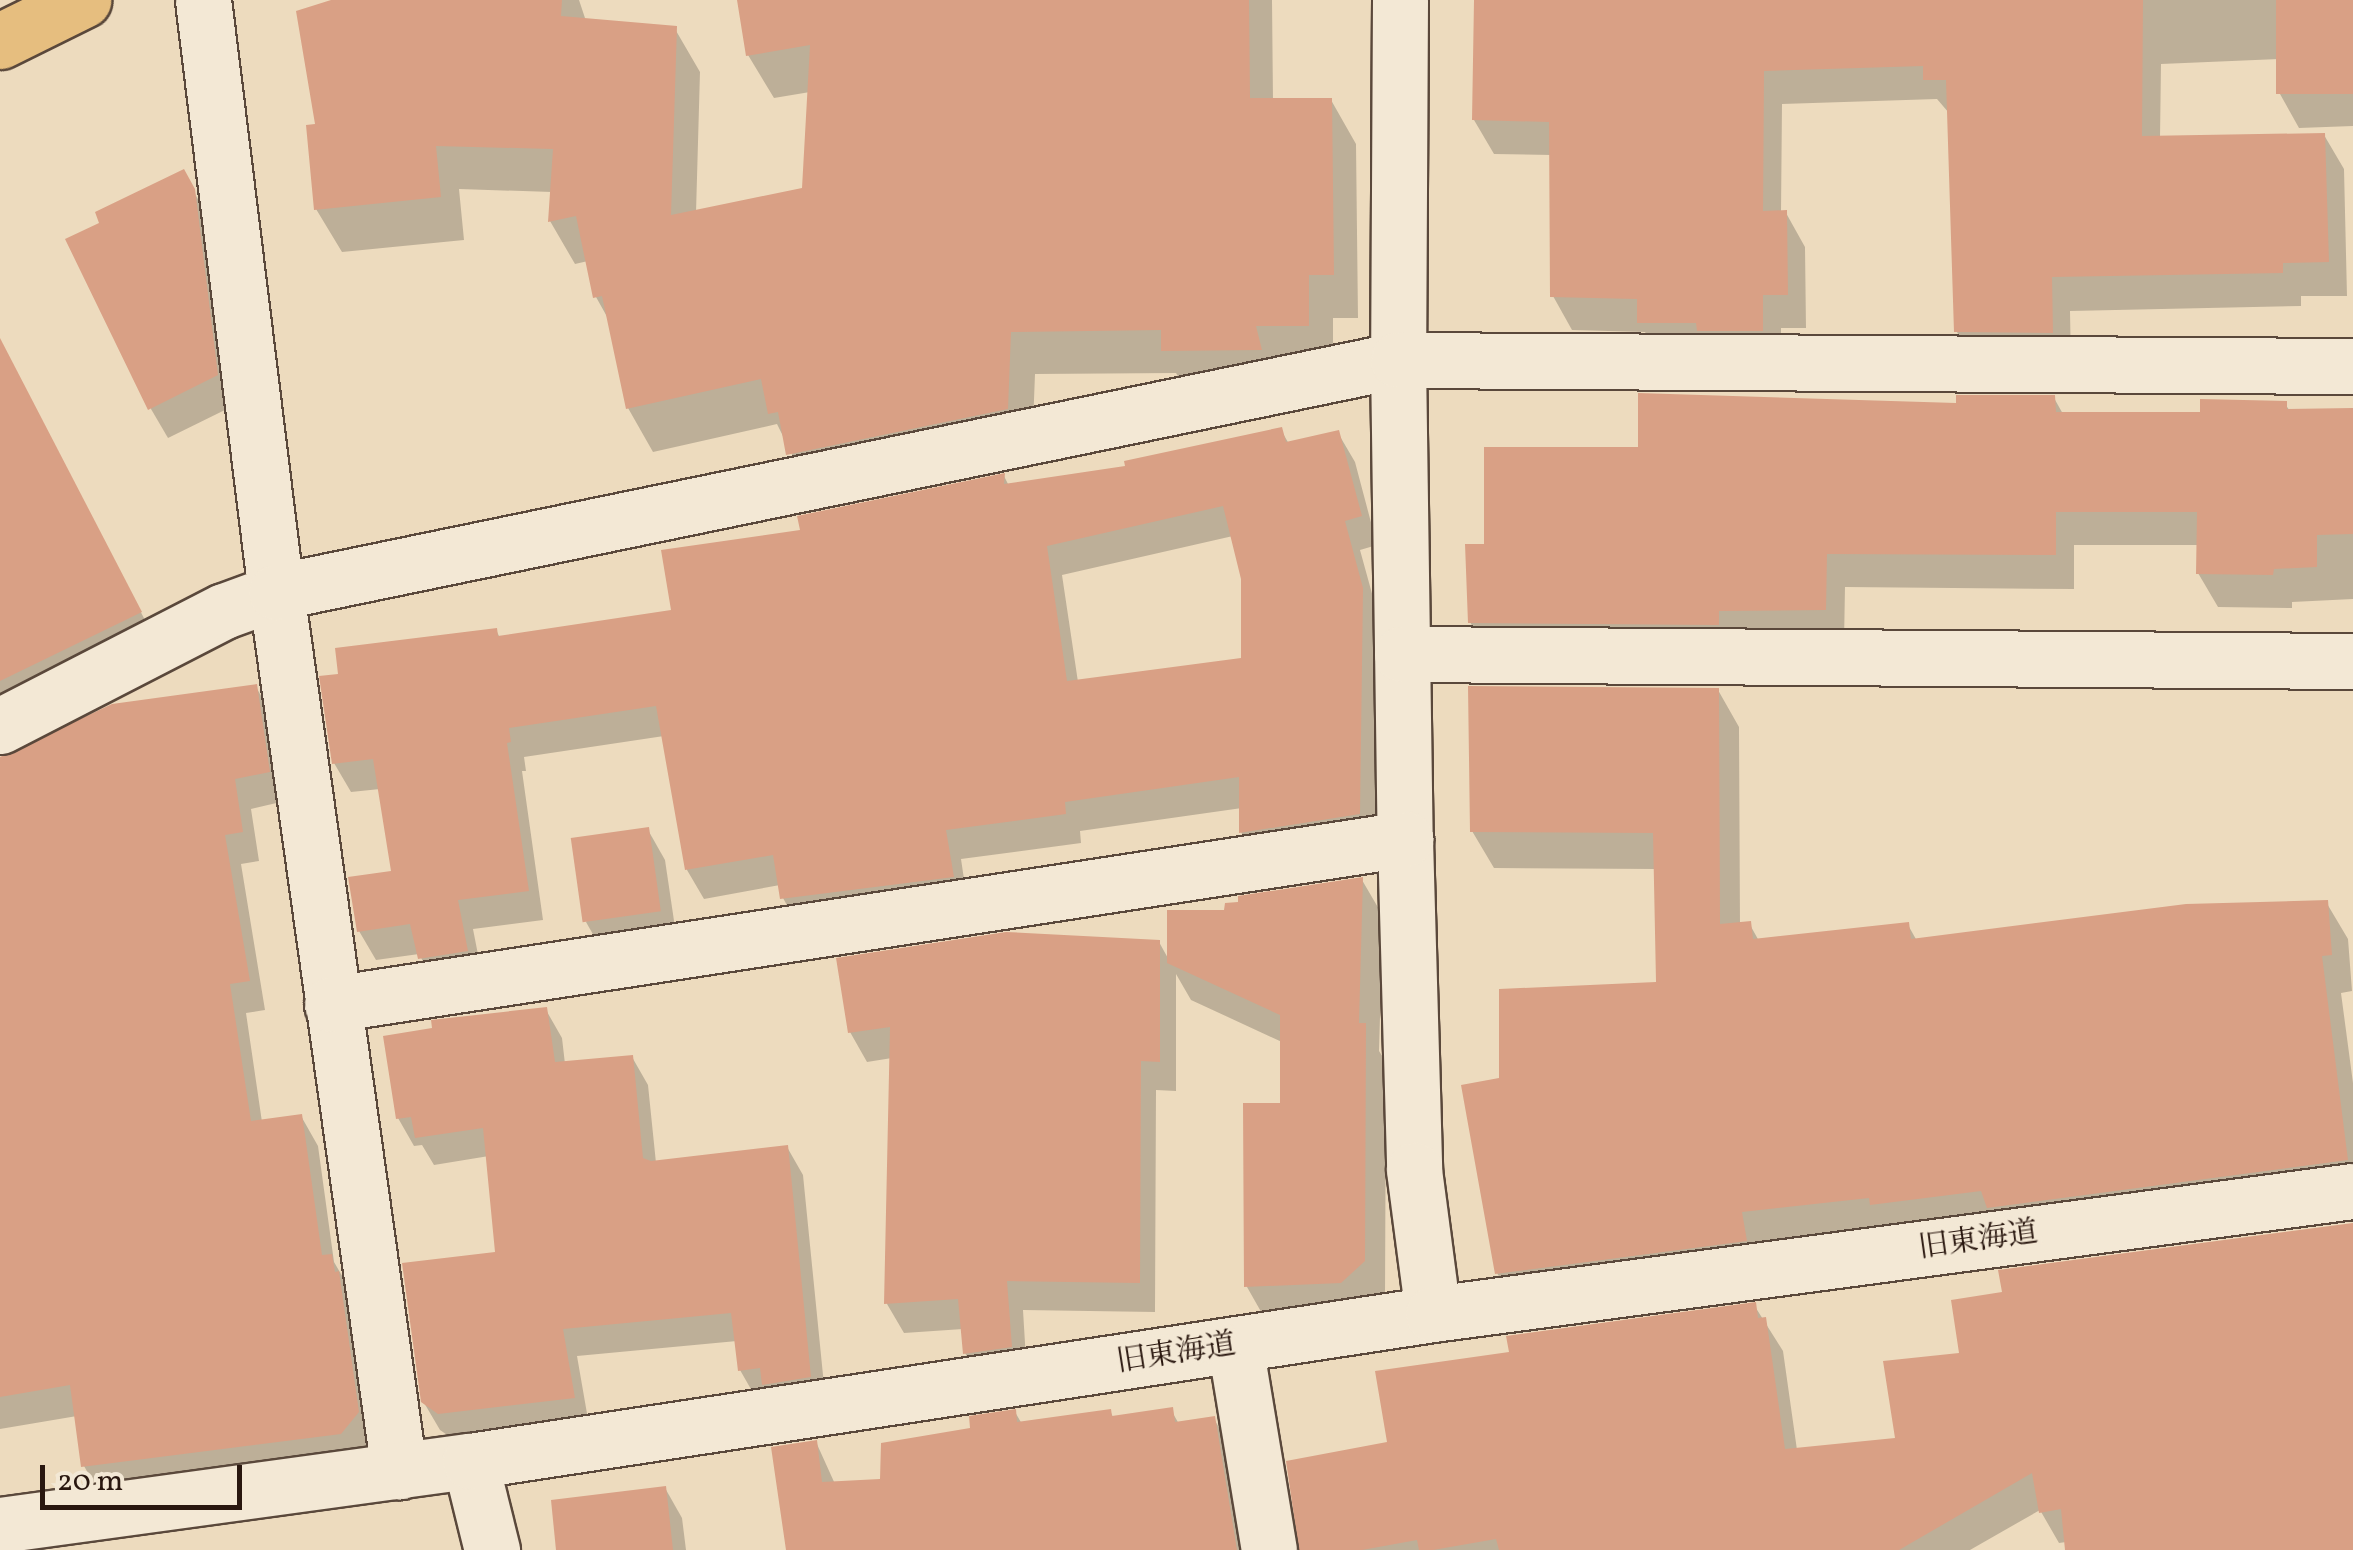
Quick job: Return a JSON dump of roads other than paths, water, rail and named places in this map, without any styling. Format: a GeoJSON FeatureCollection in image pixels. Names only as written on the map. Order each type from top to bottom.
{"type":"FeatureCollection","features":[{"type":"Feature","properties":{"kind":"highway"},"geometry":{"type":"LineString","coordinates":[[0,42],[83,0]]}},
{"type":"Feature","properties":{"kind":"street"},"geometry":{"type":"LineString","coordinates":[[203,0],[276,592],[400,1471]]}},
{"type":"Feature","properties":{"kind":"street"},"geometry":{"type":"LineString","coordinates":[[1400,0],[1398,360],[1405,839],[1414,1170],[1433,1314]]}},
{"type":"Feature","properties":{"kind":"street"},"geometry":{"type":"LineString","coordinates":[[0,726],[224,611],[276,592],[1398,360],[2353,366]]}},
{"type":"Feature","properties":{"kind":"street"},"geometry":{"type":"LineString","coordinates":[[1402,654],[2353,661]]}},
{"type":"Feature","properties":{"kind":"street"},"geometry":{"type":"LineString","coordinates":[[332,1004],[1405,839]]}},
{"type":"Feature","properties":{"kind":"street","name":"旧東海道"},"geometry":{"type":"LineString","coordinates":[[0,1525],[400,1471],[1433,1314],[2353,1191]]}},
{"type":"Feature","properties":{"kind":"street"},"geometry":{"type":"LineString","coordinates":[[1235,1345],[1269,1550]]}},
{"type":"Feature","properties":{"kind":"street"},"geometry":{"type":"LineString","coordinates":[[470,1460],[492,1550]]}}]}
